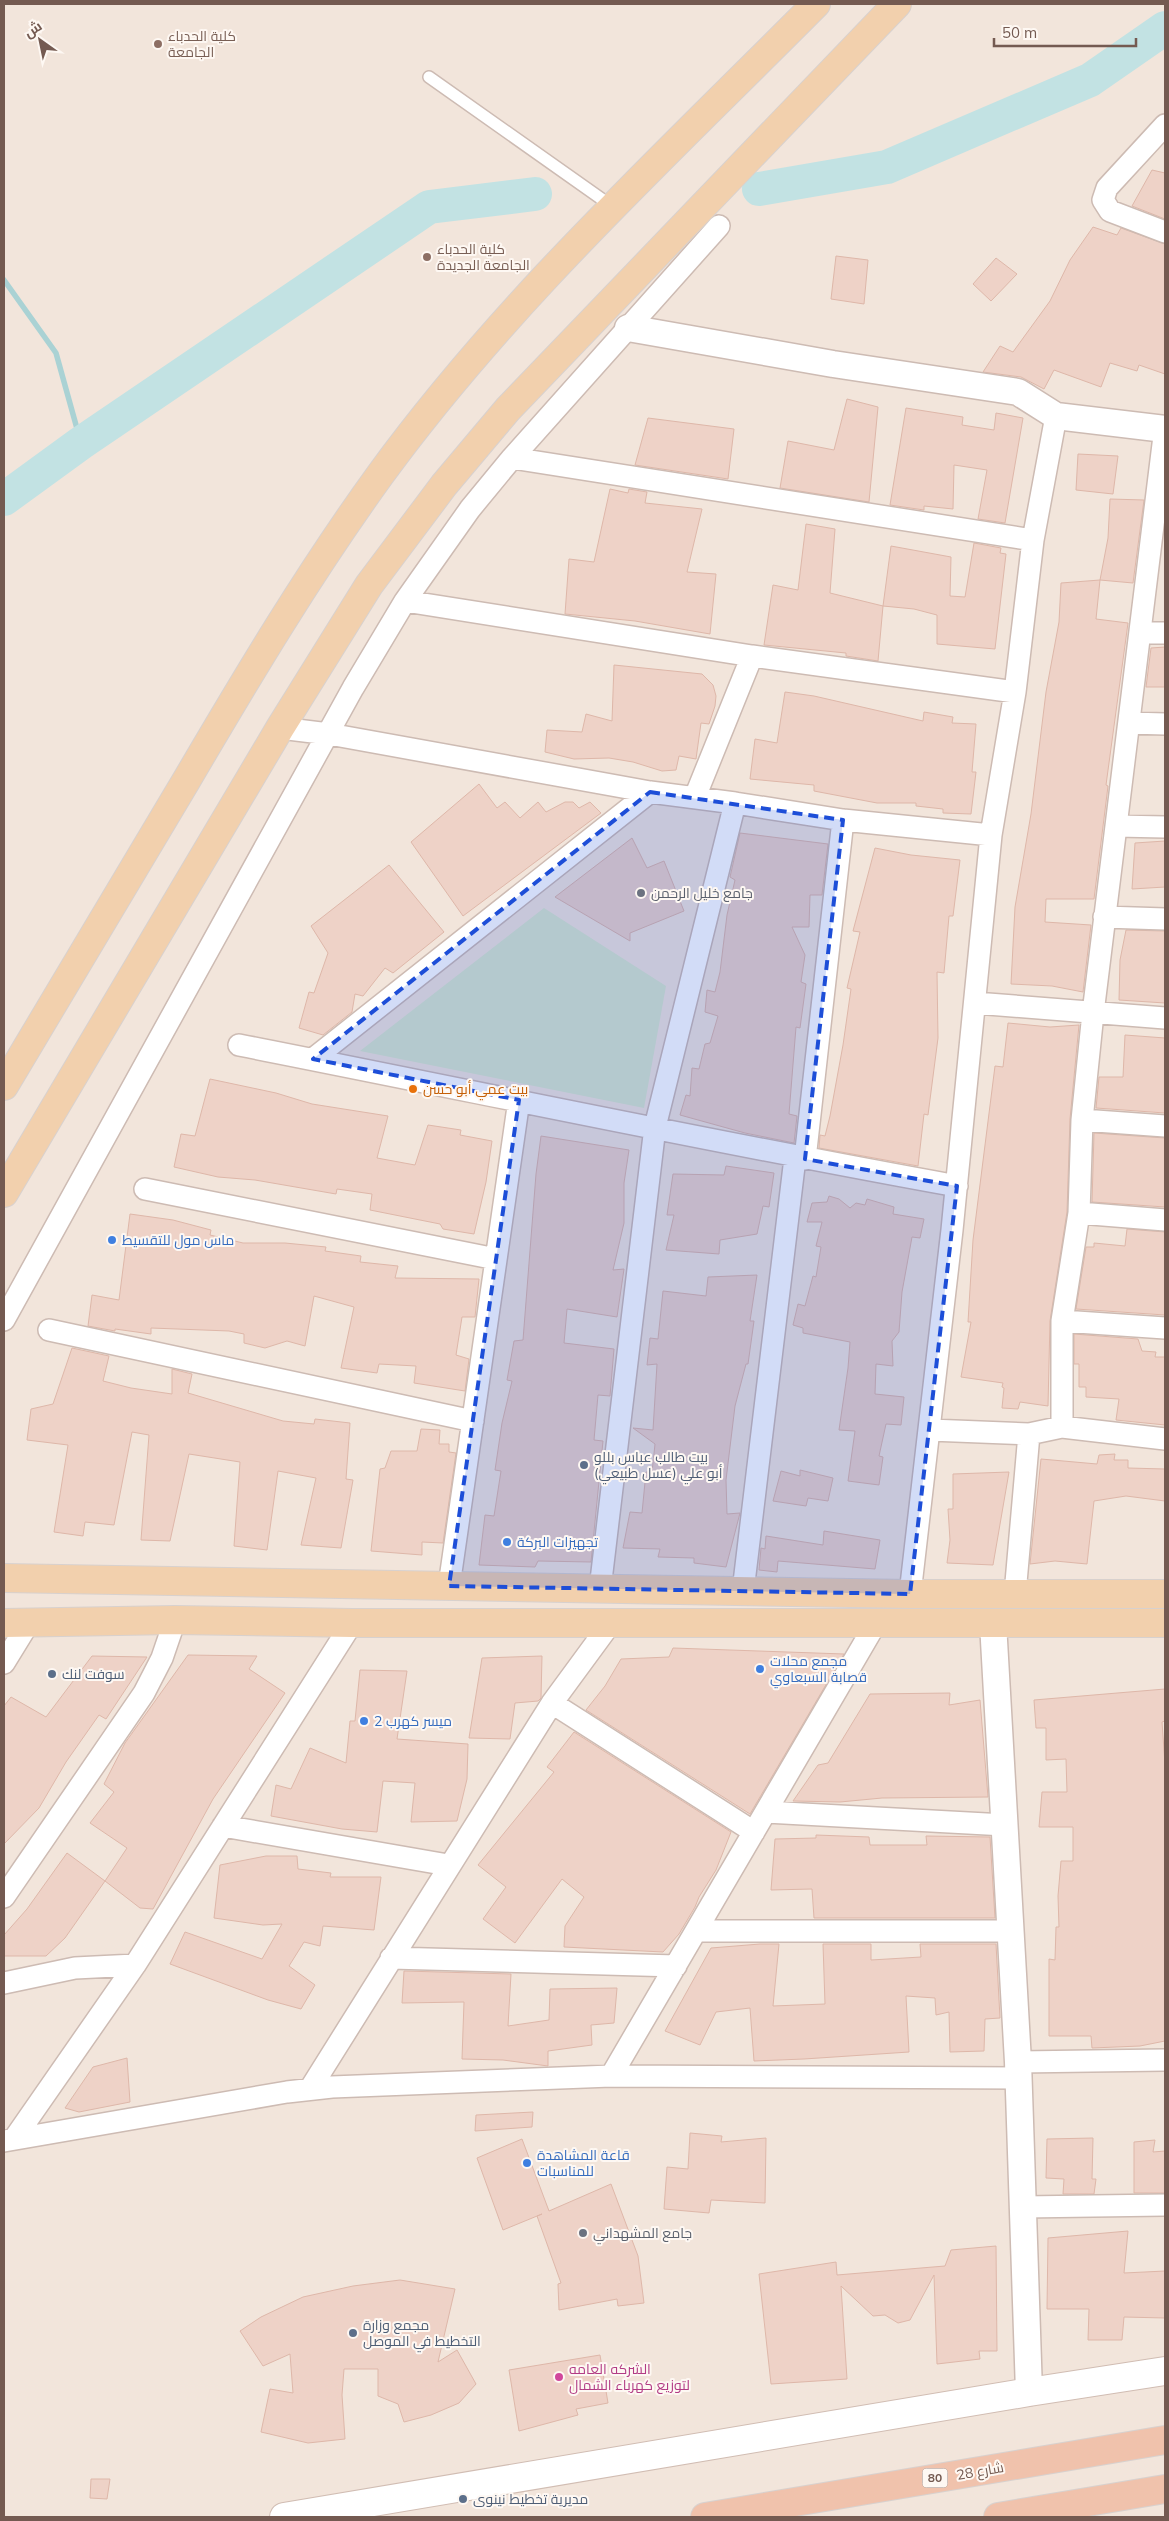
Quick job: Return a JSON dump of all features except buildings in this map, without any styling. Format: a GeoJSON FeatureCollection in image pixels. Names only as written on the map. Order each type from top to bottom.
{"type":"FeatureCollection","features":[{"type":"Feature","properties":{"kind":"highway","name":"شارع 28"},"geometry":{"type":"LineString","coordinates":[[705,2517],[1165,2440]]}},
{"type":"Feature","properties":{"kind":"highway"},"geometry":{"type":"LineString","coordinates":[[998,2517],[1165,2490]]}},
{"type":"Feature","properties":{"kind":"main road"},"geometry":{"type":"LineString","coordinates":[[4,1086],[252,670],[320,562],[381,474],[454,381],[532,292],[816,4]]}},
{"type":"Feature","properties":{"kind":"main road"},"geometry":{"type":"LineString","coordinates":[[4,1194],[280,728],[369,585],[444,485],[508,409],[897,4]]}},
{"type":"Feature","properties":{"kind":"main road"},"geometry":{"type":"LineString","coordinates":[[4,1578],[910,1594],[1165,1594]]}},
{"type":"Feature","properties":{"kind":"main road"},"geometry":{"type":"LineString","coordinates":[[16,1623],[175,1620],[352,1624],[1165,1623]]}},
{"type":"Feature","properties":{"kind":"main road"},"geometry":{"type":"LineString","coordinates":[[284,2517],[1029,2392],[1165,2371]]}},
{"type":"Feature","properties":{"kind":"street"},"geometry":{"type":"LineString","coordinates":[[1165,125],[1107,188],[1103,200],[1110,211],[1165,232]]}},
{"type":"Feature","properties":{"kind":"street"},"geometry":{"type":"LineString","coordinates":[[4,1320],[378,644],[405,601],[470,509],[512,458],[719,226]]}},
{"type":"Feature","properties":{"kind":"street"},"geometry":{"type":"LineString","coordinates":[[628,328],[833,364],[1018,392],[1056,416],[1165,428],[1093,1012],[1082,1120],[1079,1213],[1062,1321],[1062,1427]]}},
{"type":"Feature","properties":{"kind":"street"},"geometry":{"type":"LineString","coordinates":[[910,1594],[957,1186],[991,835],[1014,692],[1034,540],[1056,416]]}},
{"type":"Feature","properties":{"kind":"street"},"geometry":{"type":"LineString","coordinates":[[512,458],[1034,540]]}},
{"type":"Feature","properties":{"kind":"street"},"geometry":{"type":"LineString","coordinates":[[405,601],[752,656],[1014,692]]}},
{"type":"Feature","properties":{"kind":"street"},"geometry":{"type":"LineString","coordinates":[[1140,633],[1165,633]]}},
{"type":"Feature","properties":{"kind":"street"},"geometry":{"type":"LineString","coordinates":[[695,798],[752,656]]}},
{"type":"Feature","properties":{"kind":"street"},"geometry":{"type":"LineString","coordinates":[[1129,722],[1165,724]]}},
{"type":"Feature","properties":{"kind":"street"},"geometry":{"type":"LineString","coordinates":[[280,728],[329,734],[650,792],[735,802],[843,820],[991,835]]}},
{"type":"Feature","properties":{"kind":"street"},"geometry":{"type":"LineString","coordinates":[[313,1059],[650,792]]}},
{"type":"Feature","properties":{"kind":"street"},"geometry":{"type":"LineString","coordinates":[[600,1589],[655,1127],[735,802]]}},
{"type":"Feature","properties":{"kind":"street"},"geometry":{"type":"LineString","coordinates":[[743,1591],[843,820]]}},
{"type":"Feature","properties":{"kind":"street"},"geometry":{"type":"LineString","coordinates":[[1116,826],[1165,828]]}},
{"type":"Feature","properties":{"kind":"street"},"geometry":{"type":"LineString","coordinates":[[1104,916],[1165,919]]}},
{"type":"Feature","properties":{"kind":"street"},"geometry":{"type":"LineString","coordinates":[[975,1003],[1165,1018]]}},
{"type":"Feature","properties":{"kind":"street"},"geometry":{"type":"LineString","coordinates":[[239,1045],[655,1127],[800,1158],[957,1186]]}},
{"type":"Feature","properties":{"kind":"street"},"geometry":{"type":"LineString","coordinates":[[449,1586],[519,1100]]}},
{"type":"Feature","properties":{"kind":"street"},"geometry":{"type":"LineString","coordinates":[[1082,1120],[1165,1126]]}},
{"type":"Feature","properties":{"kind":"street"},"geometry":{"type":"LineString","coordinates":[[145,1189],[496,1259]]}},
{"type":"Feature","properties":{"kind":"street"},"geometry":{"type":"LineString","coordinates":[[1079,1213],[1165,1220]]}},
{"type":"Feature","properties":{"kind":"street"},"geometry":{"type":"LineString","coordinates":[[1062,1321],[1165,1328]]}},
{"type":"Feature","properties":{"kind":"street"},"geometry":{"type":"LineString","coordinates":[[50,1330],[473,1421]]}},
{"type":"Feature","properties":{"kind":"street"},"geometry":{"type":"LineString","coordinates":[[930,1430],[1029,1434],[1062,1427],[1165,1439]]}},
{"type":"Feature","properties":{"kind":"street"},"geometry":{"type":"LineString","coordinates":[[1015,1594],[1029,1434]]}},
{"type":"Feature","properties":{"kind":"street"},"geometry":{"type":"LineString","coordinates":[[4,1897],[144,1693],[162,1658],[175,1620]]}},
{"type":"Feature","properties":{"kind":"street"},"geometry":{"type":"LineString","coordinates":[[4,1663],[16,1623]]}},
{"type":"Feature","properties":{"kind":"street"},"geometry":{"type":"LineString","coordinates":[[611,2076],[876,1623]]}},
{"type":"Feature","properties":{"kind":"street"},"geometry":{"type":"LineString","coordinates":[[9,2140],[136,1965],[352,1624]]}},
{"type":"Feature","properties":{"kind":"street"},"geometry":{"type":"LineString","coordinates":[[310,2089],[448,1865],[552,1703],[610,1624]]}},
{"type":"Feature","properties":{"kind":"street"},"geometry":{"type":"LineString","coordinates":[[993,1624],[1018,2070],[1029,2392]]}},
{"type":"Feature","properties":{"kind":"street"},"geometry":{"type":"LineString","coordinates":[[552,1703],[754,1832]]}},
{"type":"Feature","properties":{"kind":"street"},"geometry":{"type":"LineString","coordinates":[[766,1812],[1005,1825]]}},
{"type":"Feature","properties":{"kind":"street"},"geometry":{"type":"LineString","coordinates":[[223,1826],[448,1865]]}},
{"type":"Feature","properties":{"kind":"street"},"geometry":{"type":"LineString","coordinates":[[696,1931],[1011,1931]]}},
{"type":"Feature","properties":{"kind":"street"},"geometry":{"type":"LineString","coordinates":[[391,1958],[676,1966]]}},
{"type":"Feature","properties":{"kind":"street"},"geometry":{"type":"LineString","coordinates":[[4,1983],[75,1968],[136,1965]]}},
{"type":"Feature","properties":{"kind":"street"},"geometry":{"type":"LineString","coordinates":[[9,2140],[310,2089],[611,2076],[1018,2070],[1165,2060]]}},
{"type":"Feature","properties":{"kind":"street"},"geometry":{"type":"LineString","coordinates":[[1023,2207],[1165,2205]]}},
{"type":"Feature","properties":{"kind":"lane"},"geometry":{"type":"LineString","coordinates":[[429,77],[614,208]]}},
{"type":"Feature","properties":{"kind":"highlighted area"},"geometry":{"type":"Polygon","coordinates":[[[650,792],[843,820],[805,1159],[957,1186],[910,1594],[449,1586],[519,1100],[313,1059],[650,792]]]}},
{"type":"Feature","properties":{"kind":"shaded area"},"geometry":{"type":"Polygon","coordinates":[[[4,4],[1165,4],[1165,2517],[4,2517],[4,4]]]}},
{"type":"Feature","properties":{"kind":"green space"},"geometry":{"type":"Polygon","coordinates":[[[544,908],[666,986],[644,1108],[360,1051],[544,908]]]}},
{"type":"Feature","properties":{"kind":"waterway"},"geometry":{"type":"LineString","coordinates":[[759,189],[887,167],[1090,80],[1165,28]]}},
{"type":"Feature","properties":{"kind":"waterway"},"geometry":{"type":"LineString","coordinates":[[4,499],[81,443],[429,207],[535,194]]}},
{"type":"Feature","properties":{"kind":"waterway"},"geometry":{"type":"LineString","coordinates":[[4,280],[56,353],[81,443]]}},
{"type":"Feature","properties":{"kind":"place","name":"كلية الحدباء الجامعة"},"geometry":{"type":"Point","coordinates":[158,44]}},
{"type":"Feature","properties":{"kind":"place","name":"كلية الحدباء الجامعة الجديدة"},"geometry":{"type":"Point","coordinates":[427,257]}},
{"type":"Feature","properties":{"kind":"place","name":"جامع خليل الرحمن"},"geometry":{"type":"Point","coordinates":[641,893]}},
{"type":"Feature","properties":{"kind":"place","name":"بيت عمي أبو حسن"},"geometry":{"type":"Point","coordinates":[413,1089]}},
{"type":"Feature","properties":{"kind":"place","name":"ماس مول للتقسيط"},"geometry":{"type":"Point","coordinates":[112,1240]}},
{"type":"Feature","properties":{"kind":"place","name":"بيت طالب عباس بللو أبو علي (عسل طبيعي)"},"geometry":{"type":"Point","coordinates":[584,1465]}},
{"type":"Feature","properties":{"kind":"place","name":"تجهيزات البركة"},"geometry":{"type":"Point","coordinates":[507,1542]}},
{"type":"Feature","properties":{"kind":"place","name":"مجمع محلات قصابة السبعاوي"},"geometry":{"type":"Point","coordinates":[760,1669]}},
{"type":"Feature","properties":{"kind":"place","name":"سوفت لنك"},"geometry":{"type":"Point","coordinates":[52,1674]}},
{"type":"Feature","properties":{"kind":"place","name":"ميسر كهرب 2"},"geometry":{"type":"Point","coordinates":[364,1721]}},
{"type":"Feature","properties":{"kind":"place","name":"قاعة المشاهدة للمناسبات"},"geometry":{"type":"Point","coordinates":[527,2163]}},
{"type":"Feature","properties":{"kind":"place","name":"جامع المشهداني"},"geometry":{"type":"Point","coordinates":[583,2233]}},
{"type":"Feature","properties":{"kind":"place","name":"مجمع وزارة التخطيط في الموصل"},"geometry":{"type":"Point","coordinates":[353,2333]}},
{"type":"Feature","properties":{"kind":"place","name":"الشركه العامه لتوزيع كهرباء الشمال"},"geometry":{"type":"Point","coordinates":[559,2377]}},
{"type":"Feature","properties":{"kind":"place","name":"مديرية تخطيط نينوى"},"geometry":{"type":"Point","coordinates":[463,2499]}}]}
